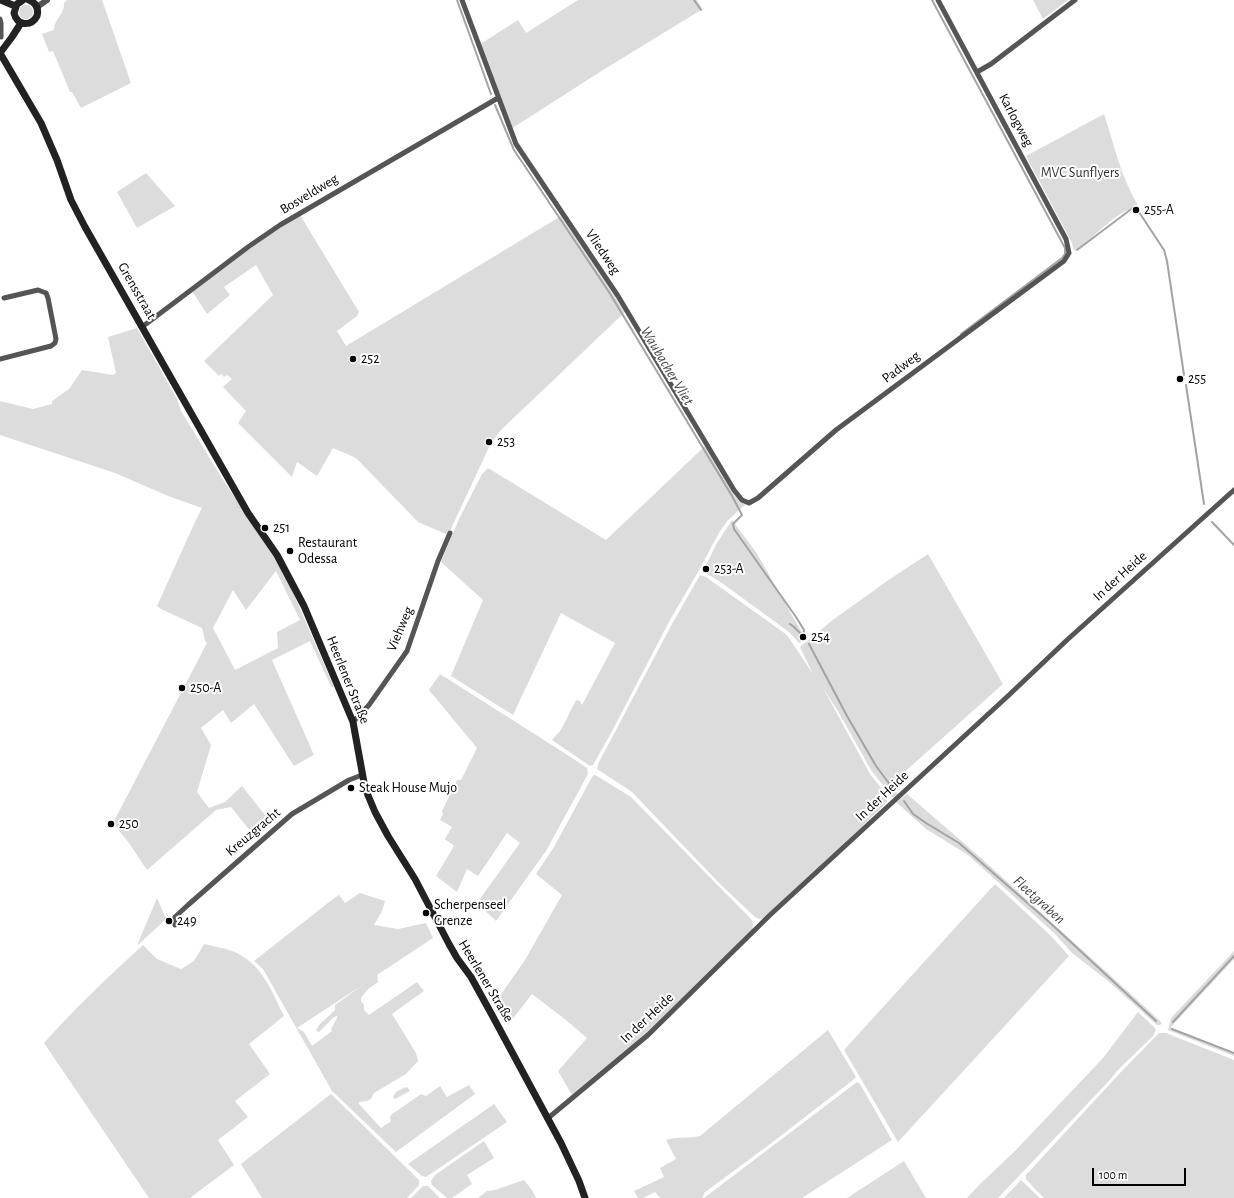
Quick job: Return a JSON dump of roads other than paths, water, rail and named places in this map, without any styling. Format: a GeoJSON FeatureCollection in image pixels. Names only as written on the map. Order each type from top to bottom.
{"type":"FeatureCollection","features":[{"type":"Feature","properties":{"kind":"main road"},"geometry":{"type":"LineString","coordinates":[[1,0],[15,6]]}},
{"type":"Feature","properties":{"kind":"main road"},"geometry":{"type":"LineString","coordinates":[[23,0],[15,6],[15,16],[21,23],[28,24],[34,21],[37,16],[37,7],[29,0]]}},
{"type":"Feature","properties":{"kind":"main road"},"geometry":{"type":"LineString","coordinates":[[0,53],[21,23]]}},
{"type":"Feature","properties":{"kind":"main road","name":"Grensstraat"},"geometry":{"type":"LineString","coordinates":[[0,53],[40,124],[57,160],[71,200],[85,227],[248,513],[264,535]]}},
{"type":"Feature","properties":{"kind":"main road","name":"Heerlener Straße"},"geometry":{"type":"LineString","coordinates":[[264,535],[281,561],[304,606],[353,722],[362,775],[368,796],[380,821],[419,885],[441,930],[457,958],[471,977],[574,1168],[586,1198]]}},
{"type":"Feature","properties":{"kind":"street"},"geometry":{"type":"LineString","coordinates":[[37,7],[47,0]]}},
{"type":"Feature","properties":{"kind":"street","name":"Vliedweg"},"geometry":{"type":"LineString","coordinates":[[462,0],[511,132],[522,153],[618,296],[734,490],[742,500],[749,503]]}},
{"type":"Feature","properties":{"kind":"street","name":"Karlogweg"},"geometry":{"type":"LineString","coordinates":[[938,0],[1066,239],[1070,252]]}},
{"type":"Feature","properties":{"kind":"street"},"geometry":{"type":"LineString","coordinates":[[977,72],[991,64],[1075,0]]}},
{"type":"Feature","properties":{"kind":"street"},"geometry":{"type":"LineString","coordinates":[[0,18],[1,37]]}},
{"type":"Feature","properties":{"kind":"street","name":"Bosveldweg"},"geometry":{"type":"LineString","coordinates":[[142,327],[248,247],[280,225],[483,105],[498,98]]}},
{"type":"Feature","properties":{"kind":"street","name":"Padweg"},"geometry":{"type":"LineString","coordinates":[[749,503],[758,498],[836,430],[1064,261],[1070,252]]}},
{"type":"Feature","properties":{"kind":"street"},"geometry":{"type":"LineString","coordinates":[[0,359],[51,346],[55,343],[56,339],[46,292],[38,290],[4,298]]}},
{"type":"Feature","properties":{"kind":"street","name":"In der Heide"},"geometry":{"type":"LineString","coordinates":[[547,1119],[648,1036],[770,916],[1073,635],[1234,490]]}},
{"type":"Feature","properties":{"kind":"street","name":"Viehweg"},"geometry":{"type":"LineString","coordinates":[[353,722],[369,705],[407,651],[438,562],[450,533]]}},
{"type":"Feature","properties":{"kind":"street","name":"Kreuzgracht"},"geometry":{"type":"LineString","coordinates":[[175,925],[175,918],[188,905],[292,814],[350,780],[362,775]]}},
{"type":"Feature","properties":{"kind":"waterway","name":"Waubacher Vliet"},"geometry":{"type":"LineString","coordinates":[[457,0],[491,94]]}},
{"type":"Feature","properties":{"kind":"waterway"},"geometry":{"type":"LineString","coordinates":[[694,0],[701,10]]}},
{"type":"Feature","properties":{"kind":"waterway"},"geometry":{"type":"LineString","coordinates":[[932,0],[1065,248],[1065,254],[1062,258],[961,334]]}},
{"type":"Feature","properties":{"kind":"waterway","name":"Waubacher Vliet"},"geometry":{"type":"LineString","coordinates":[[495,105],[514,150],[609,292],[732,496],[742,515],[733,524],[734,529],[796,617],[804,630],[803,636]]}},
{"type":"Feature","properties":{"kind":"waterway"},"geometry":{"type":"LineString","coordinates":[[1077,250],[1134,207],[1137,209],[1164,250],[1167,261],[1184,375]]}},
{"type":"Feature","properties":{"kind":"waterway"},"geometry":{"type":"LineString","coordinates":[[1186,385],[1204,504]]}},
{"type":"Feature","properties":{"kind":"waterway"},"geometry":{"type":"LineString","coordinates":[[1212,522],[1234,545]]}},
{"type":"Feature","properties":{"kind":"waterway","name":"Fleetgraben"},"geometry":{"type":"LineString","coordinates":[[790,624],[803,636]]}},
{"type":"Feature","properties":{"kind":"waterway","name":"Fleetgraben"},"geometry":{"type":"LineString","coordinates":[[809,644],[847,716],[876,766],[894,790]]}},
{"type":"Feature","properties":{"kind":"waterway","name":"Fleetgraben"},"geometry":{"type":"LineString","coordinates":[[904,801],[913,814],[959,843],[1048,921],[1156,1021]]}},
{"type":"Feature","properties":{"kind":"waterway"},"geometry":{"type":"LineString","coordinates":[[1173,1022],[1234,956]]}},
{"type":"Feature","properties":{"kind":"waterway","name":"Fleetgraben"},"geometry":{"type":"LineString","coordinates":[[1172,1029],[1234,1053]]}},
{"type":"Feature","properties":{"kind":"place","name":"255-A"},"geometry":{"type":"Point","coordinates":[1136,210]}},
{"type":"Feature","properties":{"kind":"place","name":"252"},"geometry":{"type":"Point","coordinates":[353,359]}},
{"type":"Feature","properties":{"kind":"place","name":"255"},"geometry":{"type":"Point","coordinates":[1180,379]}},
{"type":"Feature","properties":{"kind":"place","name":"253"},"geometry":{"type":"Point","coordinates":[489,442]}},
{"type":"Feature","properties":{"kind":"place","name":"251"},"geometry":{"type":"Point","coordinates":[265,528]}},
{"type":"Feature","properties":{"kind":"place","name":"Restaurant Odessa"},"geometry":{"type":"Point","coordinates":[290,551]}},
{"type":"Feature","properties":{"kind":"place","name":"253-A"},"geometry":{"type":"Point","coordinates":[706,569]}},
{"type":"Feature","properties":{"kind":"place","name":"254"},"geometry":{"type":"Point","coordinates":[803,637]}},
{"type":"Feature","properties":{"kind":"place","name":"250-A"},"geometry":{"type":"Point","coordinates":[182,688]}},
{"type":"Feature","properties":{"kind":"place","name":"Steak House Mujo"},"geometry":{"type":"Point","coordinates":[351,788]}},
{"type":"Feature","properties":{"kind":"place","name":"250"},"geometry":{"type":"Point","coordinates":[111,824]}},
{"type":"Feature","properties":{"kind":"place","name":"Scherpenseel Grenze"},"geometry":{"type":"Point","coordinates":[426,913]}},
{"type":"Feature","properties":{"kind":"place","name":"249"},"geometry":{"type":"Point","coordinates":[169,921]}},
{"type":"Feature","properties":{"kind":"park label","name":"MVC Sunflyers"},"geometry":{"type":"Point","coordinates":[1080,173]}}]}
